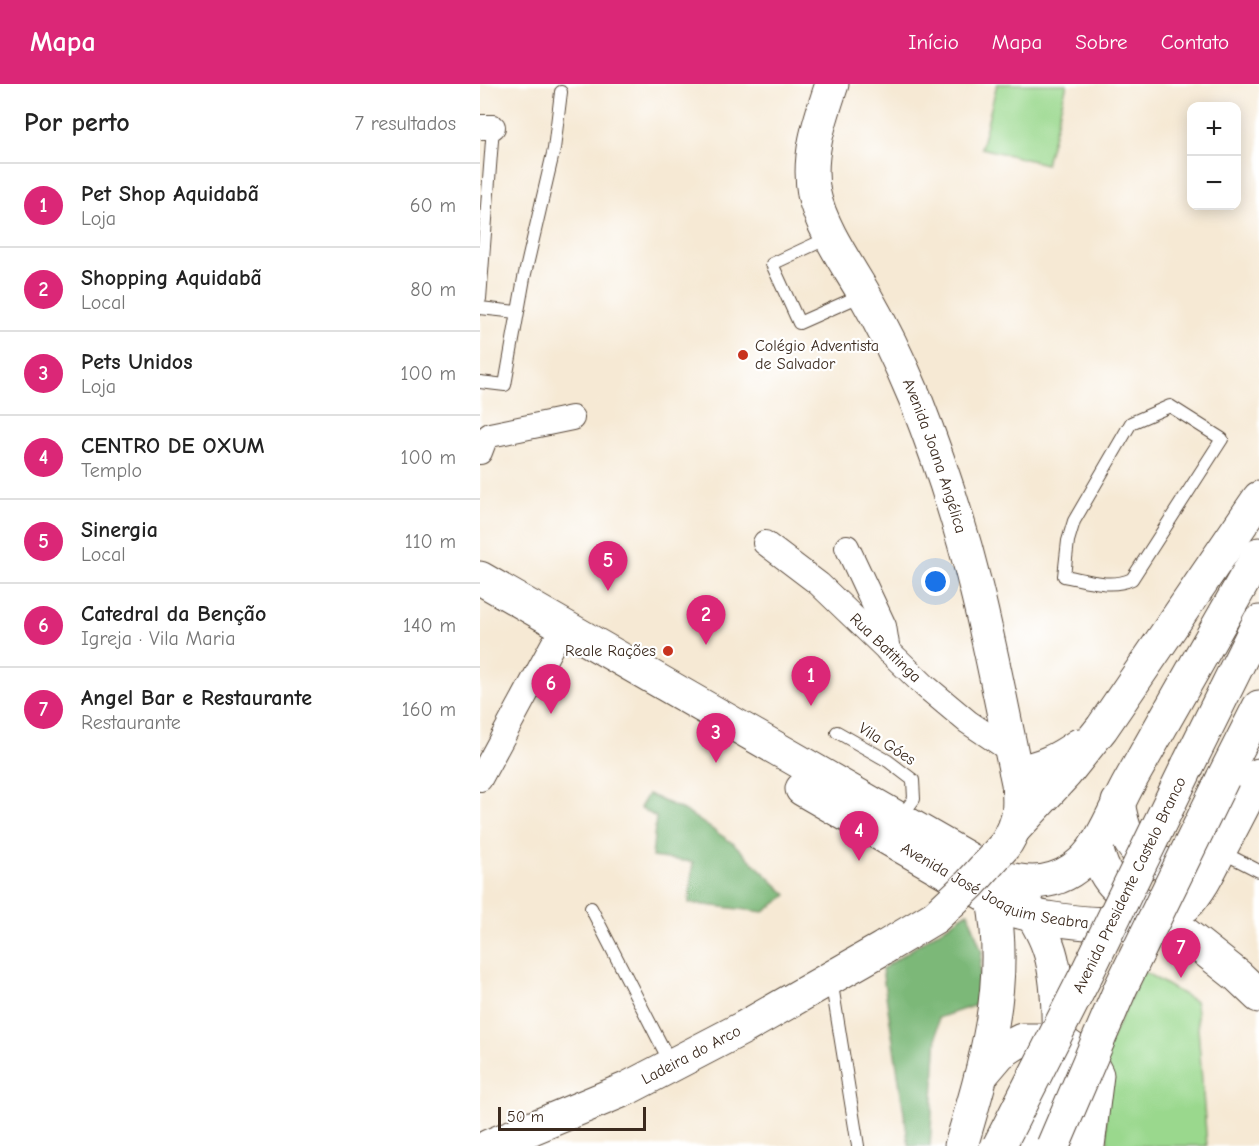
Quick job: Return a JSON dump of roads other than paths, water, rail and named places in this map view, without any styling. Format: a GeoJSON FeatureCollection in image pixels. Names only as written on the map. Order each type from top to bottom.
{"type":"FeatureCollection","features":[{"type":"Feature","properties":{"kind":"main road","name":"Avenida Joana Angélica"},"geometry":{"type":"LineString","coordinates":[[832,84],[815,141],[812,161],[814,195],[819,211],[864,294],[914,395],[960,529],[976,588],[1013,761],[1019,815],[1010,836]]}},
{"type":"Feature","properties":{"kind":"main road","name":"Ladeira do Arco"},"geometry":{"type":"LineString","coordinates":[[489,1146],[526,1140],[627,1089],[831,978],[935,917],[970,884],[1102,728],[1259,498]]}},
{"type":"Feature","properties":{"kind":"main road","name":"Avenida José Joaquim Seabra"},"geometry":{"type":"LineString","coordinates":[[480,604],[996,888],[1044,882],[1060,877],[1081,863],[1096,845],[1118,802],[1259,554]]}},
{"type":"Feature","properties":{"kind":"main road","name":"Avenida José Joaquim Seabra"},"geometry":{"type":"LineString","coordinates":[[480,578],[900,818],[996,888],[1012,910],[1034,916],[1109,924],[1165,918]]}},
{"type":"Feature","properties":{"kind":"main road","name":"Avenida Presidente Castelo Branco"},"geometry":{"type":"LineString","coordinates":[[999,1146],[1086,975],[1259,622]]}},
{"type":"Feature","properties":{"kind":"main road"},"geometry":{"type":"LineString","coordinates":[[1053,1146],[1121,987],[1259,707]]}},
{"type":"Feature","properties":{"kind":"main road"},"geometry":{"type":"LineString","coordinates":[[1013,761],[1038,768],[1053,763],[1102,728]]}},
{"type":"Feature","properties":{"kind":"main road"},"geometry":{"type":"LineString","coordinates":[[1165,918],[1184,906],[1202,885],[1259,775]]}},
{"type":"Feature","properties":{"kind":"main road"},"geometry":{"type":"LineString","coordinates":[[1118,802],[1129,840],[1141,853],[1162,864],[1181,866],[1198,863],[1220,850]]}},
{"type":"Feature","properties":{"kind":"main road"},"geometry":{"type":"LineString","coordinates":[[1096,845],[1100,864],[1109,880],[1124,894],[1165,918],[1238,976],[1259,996]]}},
{"type":"Feature","properties":{"kind":"main road"},"geometry":{"type":"LineString","coordinates":[[962,1146],[983,1073],[998,988],[999,930],[996,888]]}},
{"type":"Feature","properties":{"kind":"main road"},"geometry":{"type":"LineString","coordinates":[[1030,1146],[1054,1078],[1059,1040],[1056,988],[1049,947],[1034,916]]}},
{"type":"Feature","properties":{"kind":"main road"},"geometry":{"type":"LineString","coordinates":[[983,1073],[1000,1053],[1022,1040],[1059,1040],[1081,1055],[1092,1065],[1097,1075],[1088,1146]]}},
{"type":"Feature","properties":{"kind":"street"},"geometry":{"type":"LineString","coordinates":[[481,450],[485,439],[490,435],[572,418]]}},
{"type":"Feature","properties":{"kind":"street","name":"Rua Batitinga"},"geometry":{"type":"LineString","coordinates":[[765,543],[819,584],[888,651],[1013,761]]}},
{"type":"Feature","properties":{"kind":"street"},"geometry":{"type":"LineString","coordinates":[[847,547],[884,626],[888,651]]}},
{"type":"Feature","properties":{"kind":"street"},"geometry":{"type":"LineString","coordinates":[[480,779],[552,644]]}},
{"type":"Feature","properties":{"kind":"lane"},"geometry":{"type":"LineString","coordinates":[[480,382],[506,385],[532,240],[549,175],[561,92]]}},
{"type":"Feature","properties":{"kind":"lane"},"geometry":{"type":"LineString","coordinates":[[480,299],[486,127]]}},
{"type":"Feature","properties":{"kind":"lane"},"geometry":{"type":"LineString","coordinates":[[832,236],[772,264],[799,323],[864,294]]}},
{"type":"Feature","properties":{"kind":"lane"},"geometry":{"type":"LineString","coordinates":[[480,308],[518,312]]}},
{"type":"Feature","properties":{"kind":"lane"},"geometry":{"type":"LineString","coordinates":[[1170,406],[1222,439],[1132,579],[1111,585],[1064,576],[1068,541],[1074,521],[1131,423],[1170,406]]}},
{"type":"Feature","properties":{"kind":"lane","name":"Vila Góes"},"geometry":{"type":"LineString","coordinates":[[837,732],[888,761],[913,780],[914,799],[900,818]]}},
{"type":"Feature","properties":{"kind":"lane"},"geometry":{"type":"LineString","coordinates":[[1220,850],[1259,871]]}},
{"type":"Feature","properties":{"kind":"lane"},"geometry":{"type":"LineString","coordinates":[[591,908],[672,1065]]}},
{"type":"Feature","properties":{"kind":"lane"},"geometry":{"type":"LineString","coordinates":[[831,978],[858,1146]]}},
{"type":"Feature","properties":{"kind":"place","name":"Colégio Adventista de Salvador"},"geometry":{"type":"Point","coordinates":[743,355]}},
{"type":"Feature","properties":{"kind":"place","name":"Sinergia"},"geometry":{"type":"Point","coordinates":[608,591]}},
{"type":"Feature","properties":{"kind":"place","name":"Shopping Aquidabã"},"geometry":{"type":"Point","coordinates":[706,645]}},
{"type":"Feature","properties":{"kind":"place","name":"Reale Rações"},"geometry":{"type":"Point","coordinates":[668,651]}},
{"type":"Feature","properties":{"kind":"place","name":"Pet Shop Aquidabã"},"geometry":{"type":"Point","coordinates":[811,706]}},
{"type":"Feature","properties":{"kind":"place","name":"Catedral da Benção"},"geometry":{"type":"Point","coordinates":[551,714]}},
{"type":"Feature","properties":{"kind":"place","name":"Pets Unidos"},"geometry":{"type":"Point","coordinates":[716,763]}},
{"type":"Feature","properties":{"kind":"place","name":"CENTRO DE OXUM"},"geometry":{"type":"Point","coordinates":[859,861]}},
{"type":"Feature","properties":{"kind":"place","name":"Angel Bar e Restaurante"},"geometry":{"type":"Point","coordinates":[1181,978]}}]}
